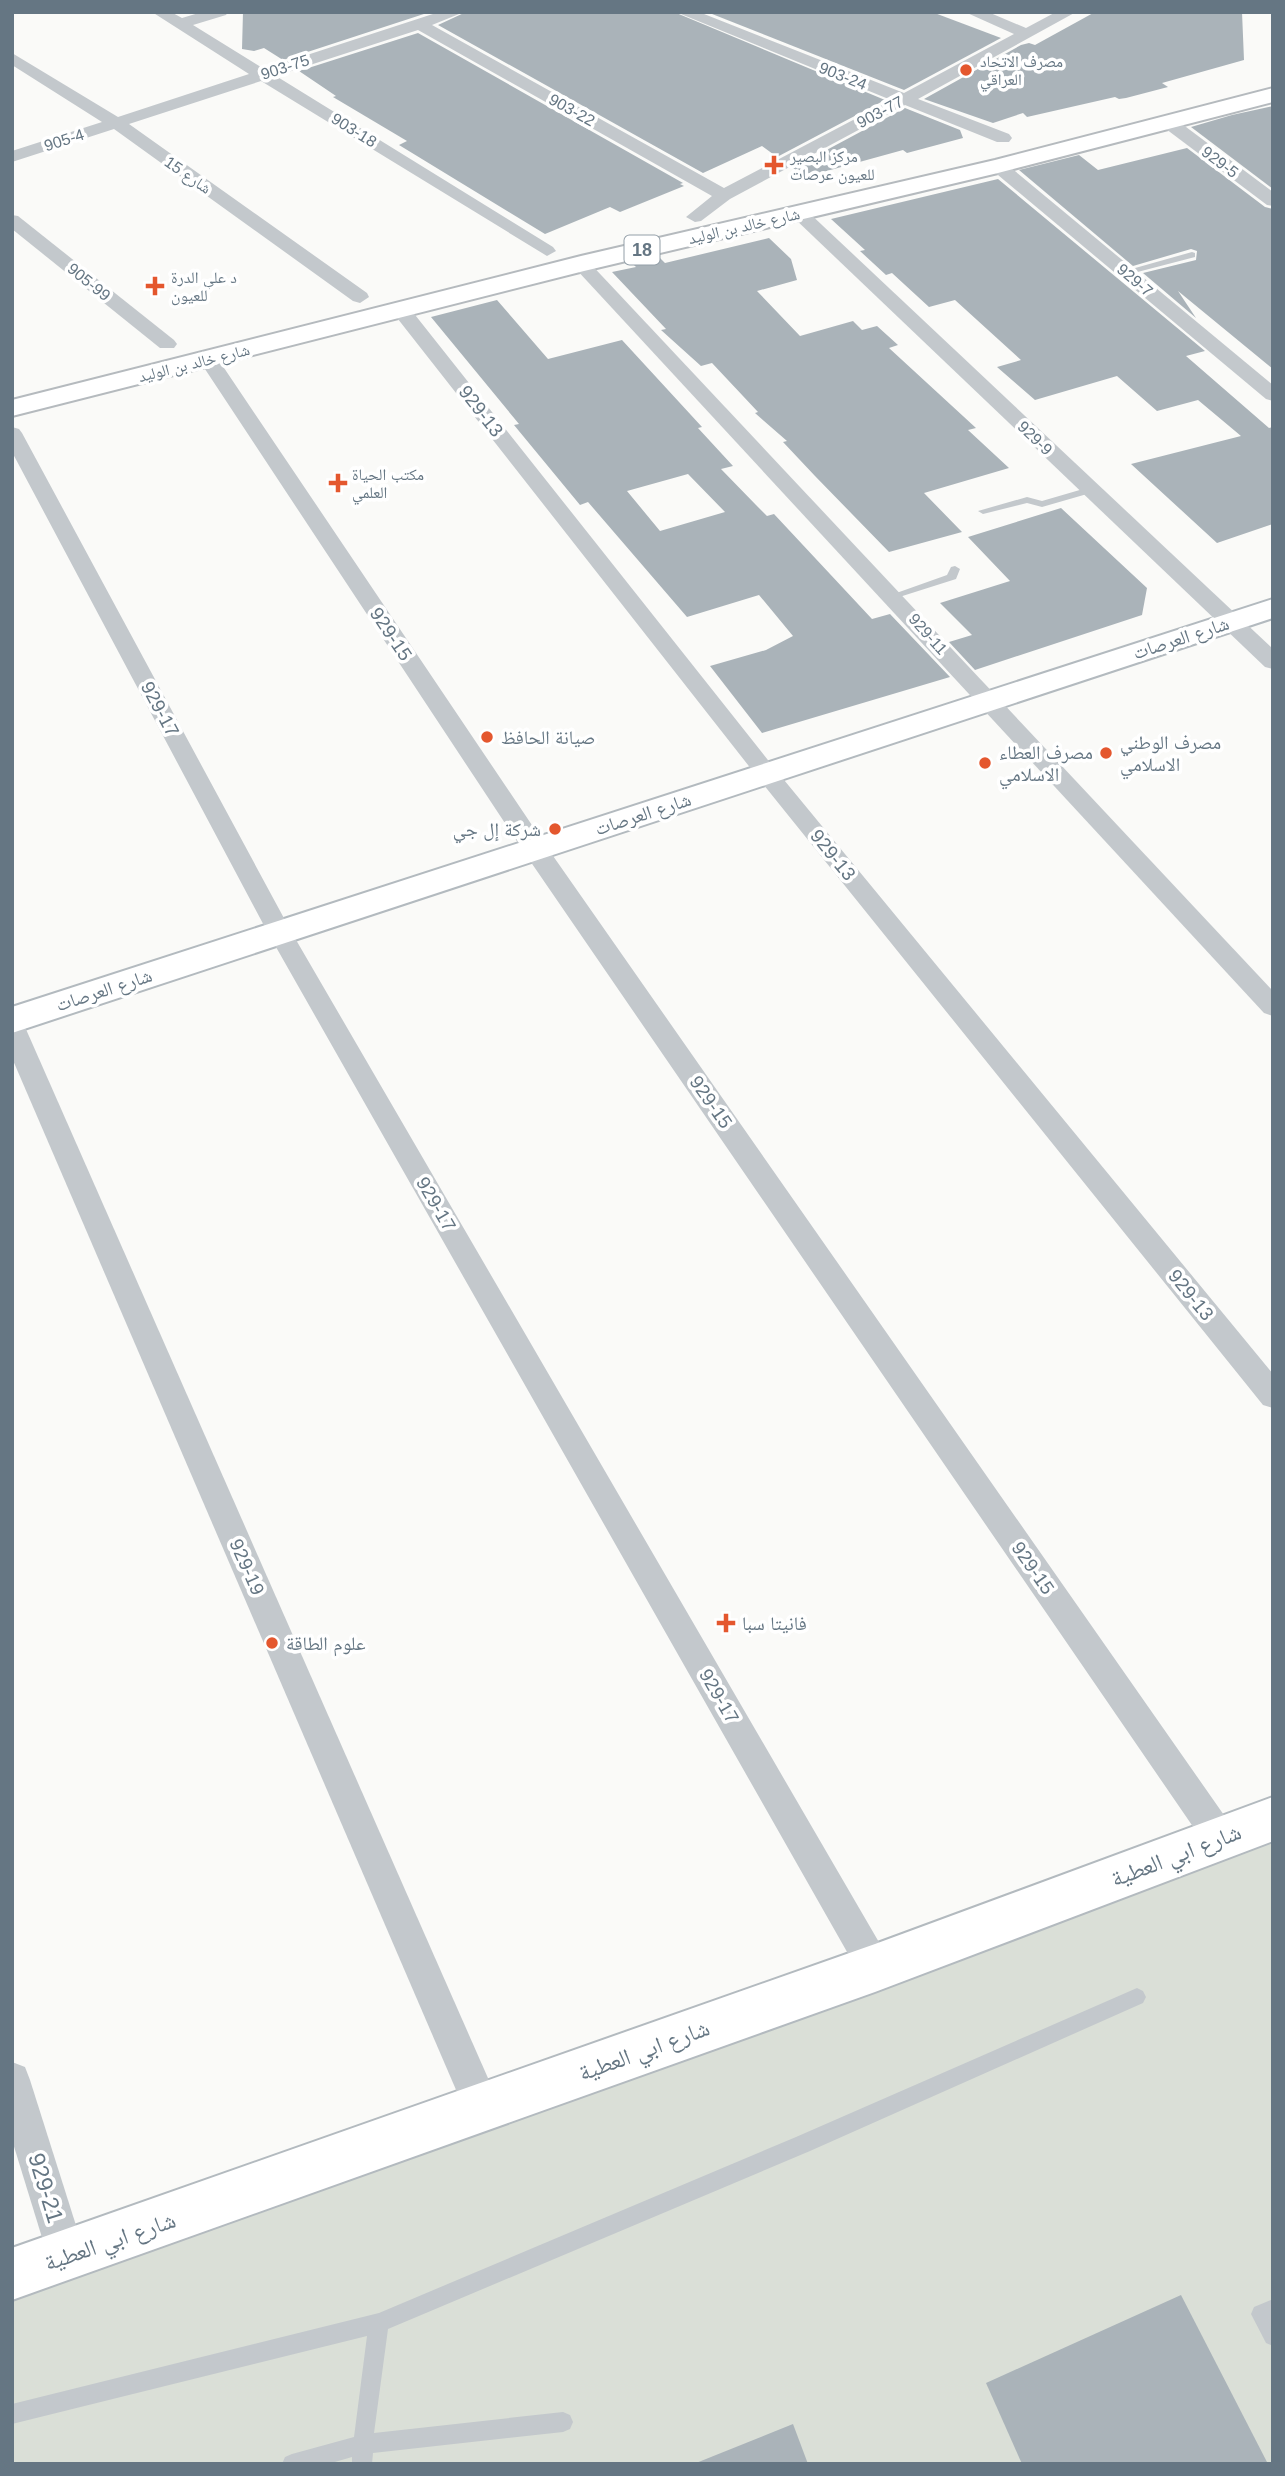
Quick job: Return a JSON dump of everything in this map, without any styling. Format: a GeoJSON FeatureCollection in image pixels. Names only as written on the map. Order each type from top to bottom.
{"type":"FeatureCollection","features":[{"type":"Feature","properties":{"kind":"main road","name":"شارع خالد بن الوليد"},"geometry":{"type":"LineString","coordinates":[[12,408],[581,264],[998,166],[1273,95]]}},
{"type":"Feature","properties":{"kind":"main road"},"geometry":{"type":"LineString","coordinates":[[963,148],[1030,131]]}},
{"type":"Feature","properties":{"kind":"main road","name":"شارع خالد بن الوليد"},"geometry":{"type":"LineString","coordinates":[[231,328],[883,169]]}},
{"type":"Feature","properties":{"kind":"main road","name":"شارع خالد بن الوليد"},"geometry":{"type":"LineString","coordinates":[[141,350],[192,338]]}},
{"type":"Feature","properties":{"kind":"main road","name":"شارع العرصات"},"geometry":{"type":"LineString","coordinates":[[12,1020],[1273,608]]}},
{"type":"Feature","properties":{"kind":"main road","name":"شارع ابي العطية"},"geometry":{"type":"LineString","coordinates":[[12,2274],[67,2257],[875,1968],[1273,1819]]}},
{"type":"Feature","properties":{"kind":"street","name":"903-18"},"geometry":{"type":"LineString","coordinates":[[160,12],[547,251]]}},
{"type":"Feature","properties":{"kind":"street"},"geometry":{"type":"LineString","coordinates":[[180,24],[220,12]]}},
{"type":"Feature","properties":{"kind":"street","name":"903-75"},"geometry":{"type":"LineString","coordinates":[[116,124],[456,12]]}},
{"type":"Feature","properties":{"kind":"street","name":"903-24"},"geometry":{"type":"LineString","coordinates":[[684,12],[1003,138]]}},
{"type":"Feature","properties":{"kind":"street"},"geometry":{"type":"LineString","coordinates":[[973,12],[1028,34]]}},
{"type":"Feature","properties":{"kind":"street","name":"903-77"},"geometry":{"type":"LineString","coordinates":[[695,217],[724,195],[1068,12]]}},
{"type":"Feature","properties":{"kind":"street","name":"903-22"},"geometry":{"type":"LineString","coordinates":[[419,24],[724,195]]}},
{"type":"Feature","properties":{"kind":"street","name":"شارع 15"},"geometry":{"type":"LineString","coordinates":[[12,58],[116,124],[360,297]]}},
{"type":"Feature","properties":{"kind":"street","name":"929-5"},"geometry":{"type":"LineString","coordinates":[[1168,122],[1273,201]]}},
{"type":"Feature","properties":{"kind":"street","name":"905-4"},"geometry":{"type":"LineString","coordinates":[[12,157],[116,124]]}},
{"type":"Feature","properties":{"kind":"street","name":"929-7"},"geometry":{"type":"LineString","coordinates":[[998,166],[1273,395]]}},
{"type":"Feature","properties":{"kind":"street","name":"929-9"},"geometry":{"type":"LineString","coordinates":[[799,213],[1273,662]]}},
{"type":"Feature","properties":{"kind":"street","name":"905-99"},"geometry":{"type":"LineString","coordinates":[[12,220],[167,344]]}},
{"type":"Feature","properties":{"kind":"street","name":"929-11"},"geometry":{"type":"LineString","coordinates":[[581,264],[1273,1007]]}},
{"type":"Feature","properties":{"kind":"street","name":"929-13"},"geometry":{"type":"LineString","coordinates":[[401,310],[767,774],[1273,1396]]}},
{"type":"Feature","properties":{"kind":"street","name":"929-15"},"geometry":{"type":"LineString","coordinates":[[209,360],[535,849],[1221,1839]]}},
{"type":"Feature","properties":{"kind":"street","name":"929-17"},"geometry":{"type":"LineString","coordinates":[[12,433],[280,933],[875,1968]]}},
{"type":"Feature","properties":{"kind":"street","name":"929-19"},"geometry":{"type":"LineString","coordinates":[[12,1027],[482,2107]]}},
{"type":"Feature","properties":{"kind":"street","name":"929-21"},"geometry":{"type":"LineString","coordinates":[[12,2080],[67,2257]]}},
{"type":"Feature","properties":{"kind":"lane"},"geometry":{"type":"LineString","coordinates":[[1126,272],[1192,255]]}},
{"type":"Feature","properties":{"kind":"lane"},"geometry":{"type":"LineString","coordinates":[[983,511],[1027,500],[1042,504],[1090,490]]}},
{"type":"Feature","properties":{"kind":"lane"},"geometry":{"type":"LineString","coordinates":[[893,596],[939,583],[952,577],[955,569]]}},
{"type":"Feature","properties":{"kind":"lane"},"geometry":{"type":"LineString","coordinates":[[12,2414],[379,2323],[803,2144],[1137,1997]]}},
{"type":"Feature","properties":{"kind":"lane"},"geometry":{"type":"LineString","coordinates":[[1273,2309],[1261,2314],[1273,2336]]}},
{"type":"Feature","properties":{"kind":"lane"},"geometry":{"type":"LineString","coordinates":[[362,2454],[365,2414],[379,2323]]}},
{"type":"Feature","properties":{"kind":"lane"},"geometry":{"type":"LineString","coordinates":[[292,2464],[563,2422]]}},
{"type":"Feature","properties":{"kind":"shaded area"},"geometry":{"type":"Polygon","coordinates":[[[1273,1824],[1273,2464],[12,2464],[12,2265],[1273,1824]]]}},
{"type":"Feature","properties":{"kind":"building"},"geometry":{"type":"Polygon","coordinates":[[[243,12],[430,12],[283,60],[264,48],[254,51],[242,49],[243,12]]]}},
{"type":"Feature","properties":{"kind":"building"},"geometry":{"type":"Polygon","coordinates":[[[466,12],[674,12],[885,100],[777,157],[762,146],[703,173],[438,25],[466,12]]]}},
{"type":"Feature","properties":{"kind":"building"},"geometry":{"type":"Polygon","coordinates":[[[707,12],[932,12],[1001,38],[904,90],[707,12]]]}},
{"type":"Feature","properties":{"kind":"building"},"geometry":{"type":"Polygon","coordinates":[[[1095,12],[1242,12],[1244,60],[1162,83],[1168,87],[1126,98],[1115,97],[1027,117],[1023,113],[993,123],[924,99],[1021,45],[1035,45],[1095,12]]]}},
{"type":"Feature","properties":{"kind":"building"},"geometry":{"type":"Polygon","coordinates":[[[418,33],[683,183],[680,184],[684,186],[620,212],[610,207],[545,234],[399,145],[407,141],[333,97],[336,96],[299,71],[418,33]]]}},
{"type":"Feature","properties":{"kind":"building"},"geometry":{"type":"Polygon","coordinates":[[[1273,106],[1273,189],[1191,127],[1232,115],[1273,106]]]}},
{"type":"Feature","properties":{"kind":"building"},"geometry":{"type":"Polygon","coordinates":[[[905,108],[960,130],[963,138],[907,153],[903,150],[805,177],[793,168],[905,108]]]}},
{"type":"Feature","properties":{"kind":"building"},"geometry":{"type":"Polygon","coordinates":[[[1187,148],[1265,207],[1273,209],[1273,369],[1178,291],[1196,318],[1143,273],[1196,260],[1197,251],[1191,249],[1133,266],[1019,170],[1079,155],[1098,170],[1187,148]]]}},
{"type":"Feature","properties":{"kind":"building"},"geometry":{"type":"Polygon","coordinates":[[[998,179],[1205,351],[1186,356],[1269,428],[1273,427],[1273,524],[1217,543],[1131,464],[1241,436],[1198,400],[1157,411],[1117,376],[1035,400],[997,367],[1021,360],[955,300],[929,307],[892,273],[886,275],[860,251],[865,250],[831,219],[998,179]]]}},
{"type":"Feature","properties":{"kind":"building"},"geometry":{"type":"Polygon","coordinates":[[[769,238],[791,259],[797,280],[757,291],[800,336],[853,321],[862,330],[877,326],[898,345],[889,348],[976,428],[968,430],[1009,468],[924,493],[962,532],[889,552],[783,442],[787,441],[755,413],[758,412],[712,363],[701,366],[661,330],[666,329],[612,272],[660,258],[665,263],[769,238]]]}},
{"type":"Feature","properties":{"kind":"building"},"geometry":{"type":"Polygon","coordinates":[[[497,300],[548,359],[622,340],[702,427],[698,428],[733,466],[721,469],[756,505],[767,516],[774,514],[872,619],[890,614],[950,677],[762,733],[710,666],[766,650],[793,636],[759,595],[687,617],[588,502],[580,505],[514,425],[519,424],[431,317],[497,300]],[[688,474],[627,491],[660,531],[725,512],[688,474]]]}},
{"type":"Feature","properties":{"kind":"building"},"geometry":{"type":"Polygon","coordinates":[[[1061,508],[1147,588],[1142,615],[975,670],[949,642],[972,635],[940,603],[1010,581],[968,537],[1061,508]]]}},
{"type":"Feature","properties":{"kind":"building"},"geometry":{"type":"Polygon","coordinates":[[[1181,2295],[1268,2464],[1022,2464],[986,2383],[1181,2295]]]}},
{"type":"Feature","properties":{"kind":"building"},"geometry":{"type":"Polygon","coordinates":[[[793,2424],[808,2464],[696,2463],[793,2424]]]}},
{"type":"Feature","properties":{"kind":"place","name":"مصرف الاتحاد العراقي"},"geometry":{"type":"Point","coordinates":[966,70]}},
{"type":"Feature","properties":{"kind":"place","name":"مركز البصير للعيون عرصات"},"geometry":{"type":"Point","coordinates":[774,165]}},
{"type":"Feature","properties":{"kind":"place","name":"د علي الدرة للعيون"},"geometry":{"type":"Point","coordinates":[155,286]}},
{"type":"Feature","properties":{"kind":"place","name":"مكتب الحياة العلمي"},"geometry":{"type":"Point","coordinates":[338,483]}},
{"type":"Feature","properties":{"kind":"place","name":"صيانة الحافظ"},"geometry":{"type":"Point","coordinates":[487,737]}},
{"type":"Feature","properties":{"kind":"place","name":"مصرف الوطني الاسلامي"},"geometry":{"type":"Point","coordinates":[1106,753]}},
{"type":"Feature","properties":{"kind":"place","name":"مصرف العطاء الاسلامي"},"geometry":{"type":"Point","coordinates":[985,763]}},
{"type":"Feature","properties":{"kind":"place","name":"شركة إل جي"},"geometry":{"type":"Point","coordinates":[555,829]}},
{"type":"Feature","properties":{"kind":"place","name":"فانيتا سبا"},"geometry":{"type":"Point","coordinates":[726,1623]}},
{"type":"Feature","properties":{"kind":"place","name":"علوم الطاقة"},"geometry":{"type":"Point","coordinates":[272,1643]}}]}
